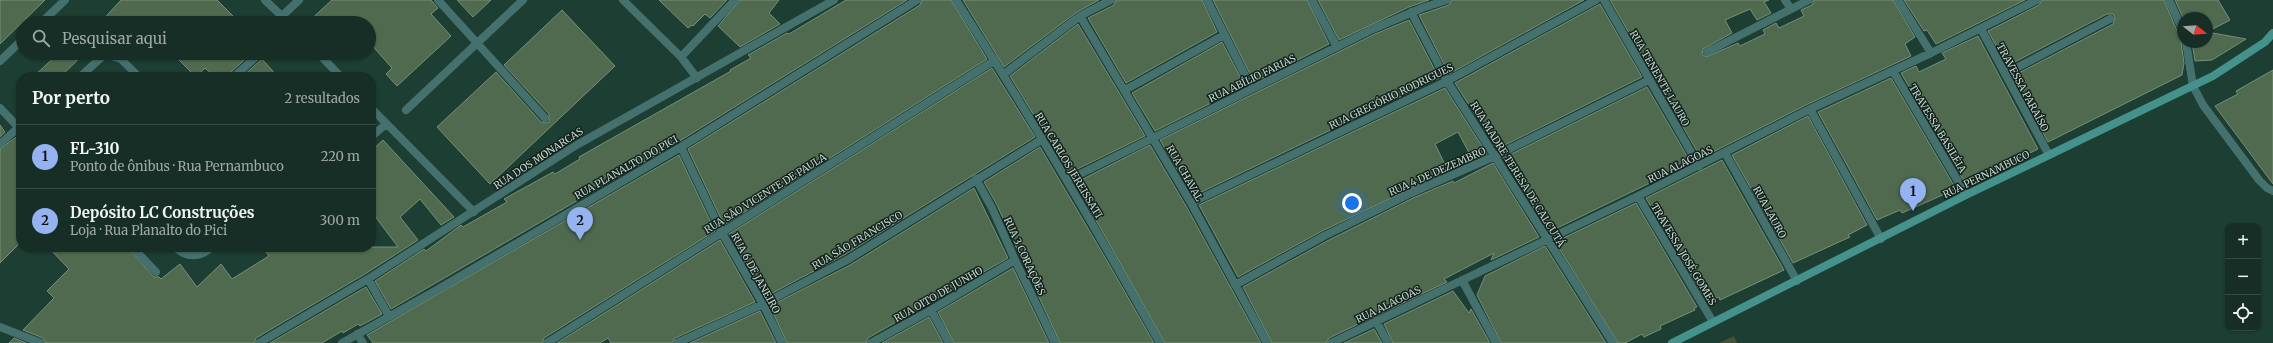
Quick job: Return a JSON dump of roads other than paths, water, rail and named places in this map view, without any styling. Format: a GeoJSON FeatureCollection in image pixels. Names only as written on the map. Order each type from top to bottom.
{"type":"FeatureCollection","features":[{"type":"Feature","properties":{"kind":"street"},"geometry":{"type":"LineString","coordinates":[[48,16],[65,0]]}},
{"type":"Feature","properties":{"kind":"street"},"geometry":{"type":"LineString","coordinates":[[265,0],[282,16],[299,0]]}},
{"type":"Feature","properties":{"kind":"street"},"geometry":{"type":"LineString","coordinates":[[438,0],[545,118]]}},
{"type":"Feature","properties":{"kind":"street"},"geometry":{"type":"LineString","coordinates":[[406,110],[523,0]]}},
{"type":"Feature","properties":{"kind":"street"},"geometry":{"type":"LineString","coordinates":[[623,0],[681,57],[697,78]]}},
{"type":"Feature","properties":{"kind":"street"},"geometry":{"type":"LineString","coordinates":[[681,57],[735,0]]}},
{"type":"Feature","properties":{"kind":"street","name":"RUA DOS MONARCAS"},"geometry":{"type":"LineString","coordinates":[[259,343],[368,279],[575,146],[834,0]]}},
{"type":"Feature","properties":{"kind":"street","name":"RUA PLANALTO DO PICI"},"geometry":{"type":"LineString","coordinates":[[342,343],[681,147],[917,0]]}},
{"type":"Feature","properties":{"kind":"street","name":"RUA CARLOS JEREISSATI"},"geometry":{"type":"LineString","coordinates":[[956,0],[1004,74],[1041,140],[1068,180],[1160,343]]}},
{"type":"Feature","properties":{"kind":"street"},"geometry":{"type":"LineString","coordinates":[[1004,74],[1080,16],[1111,0]]}},
{"type":"Feature","properties":{"kind":"street"},"geometry":{"type":"LineString","coordinates":[[1207,0],[1252,89]]}},
{"type":"Feature","properties":{"kind":"street"},"geometry":{"type":"LineString","coordinates":[[1312,0],[1337,47]]}},
{"type":"Feature","properties":{"kind":"street"},"geometry":{"type":"LineString","coordinates":[[1417,0],[1422,8]]}},
{"type":"Feature","properties":{"kind":"street","name":"RUA ABÍLIO FARIAS"},"geometry":{"type":"LineString","coordinates":[[1068,180],[1337,47],[1411,12],[1447,0]]}},
{"type":"Feature","properties":{"kind":"street","name":"RUA GREGÓRIO RODRIGUES"},"geometry":{"type":"LineString","coordinates":[[1191,203],[1447,81],[1596,0]]}},
{"type":"Feature","properties":{"kind":"street","name":"RUA TENENTE LAURO"},"geometry":{"type":"LineString","coordinates":[[1604,0],[1699,166]]}},
{"type":"Feature","properties":{"kind":"street"},"geometry":{"type":"LineString","coordinates":[[1785,0],[1791,9]]}},
{"type":"Feature","properties":{"kind":"street"},"geometry":{"type":"LineString","coordinates":[[1707,52],[1809,0]]}},
{"type":"Feature","properties":{"kind":"street"},"geometry":{"type":"LineString","coordinates":[[1898,0],[1931,53]]}},
{"type":"Feature","properties":{"kind":"street","name":"RUA ALAGOAS"},"geometry":{"type":"LineString","coordinates":[[1330,343],[1638,196],[1810,109],[1981,29],[2037,0]]}},
{"type":"Feature","properties":{"kind":"street"},"geometry":{"type":"LineString","coordinates":[[2169,0],[2177,18]]}},
{"type":"Feature","properties":{"kind":"street","name":"RUA MADRE TERESA DE CALCUTÁ"},"geometry":{"type":"LineString","coordinates":[[1411,12],[1447,81],[1613,343]]}},
{"type":"Feature","properties":{"kind":"street","name":"RUA CHAVAL"},"geometry":{"type":"LineString","coordinates":[[1080,16],[1191,203],[1267,343]]}},
{"type":"Feature","properties":{"kind":"street"},"geometry":{"type":"LineString","coordinates":[[2004,74],[2110,19]]}},
{"type":"Feature","properties":{"kind":"street","name":"TRAVESSA PARAÍSO"},"geometry":{"type":"LineString","coordinates":[[1981,29],[2049,155]]}},
{"type":"Feature","properties":{"kind":"street","name":"RUA PERNAMBUCO"},"geometry":{"type":"LineString","coordinates":[[1672,343],[1966,195],[2193,86],[2235,63],[2269,41],[2273,33]]}},
{"type":"Feature","properties":{"kind":"street"},"geometry":{"type":"LineString","coordinates":[[1124,90],[1224,35]]}},
{"type":"Feature","properties":{"kind":"street"},"geometry":{"type":"LineString","coordinates":[[0,61],[16,46]]}},
{"type":"Feature","properties":{"kind":"street"},"geometry":{"type":"LineString","coordinates":[[2187,48],[2193,86],[2203,105],[2258,180],[2267,188],[2273,190]]}},
{"type":"Feature","properties":{"kind":"street"},"geometry":{"type":"LineString","coordinates":[[85,72],[98,60]]}},
{"type":"Feature","properties":{"kind":"street"},"geometry":{"type":"LineString","coordinates":[[123,60],[134,72]]}},
{"type":"Feature","properties":{"kind":"street"},"geometry":{"type":"LineString","coordinates":[[239,72],[252,60]]}},
{"type":"Feature","properties":{"kind":"street"},"geometry":{"type":"LineString","coordinates":[[325,60],[336,72]]}},
{"type":"Feature","properties":{"kind":"street","name":"RUA SÃO VICENTE DE PAULA"},"geometry":{"type":"LineString","coordinates":[[547,343],[995,60]]}},
{"type":"Feature","properties":{"kind":"street","name":"TRAVESSA BASILÉIA"},"geometry":{"type":"LineString","coordinates":[[1893,71],[1966,195]]}},
{"type":"Feature","properties":{"kind":"street","name":"RUA 4 DE DEZEMBRO"},"geometry":{"type":"LineString","coordinates":[[1235,285],[1324,236],[1411,193],[1495,156],[1649,80]]}},
{"type":"Feature","properties":{"kind":"street"},"geometry":{"type":"LineString","coordinates":[[0,108],[16,125]]}},
{"type":"Feature","properties":{"kind":"street"},"geometry":{"type":"LineString","coordinates":[[1810,109],[1881,239]]}},
{"type":"Feature","properties":{"kind":"street"},"geometry":{"type":"LineString","coordinates":[[376,113],[474,212]]}},
{"type":"Feature","properties":{"kind":"street"},"geometry":{"type":"LineString","coordinates":[[376,133],[386,124]]}},
{"type":"Feature","properties":{"kind":"street"},"geometry":{"type":"LineString","coordinates":[[0,144],[16,132]]}},
{"type":"Feature","properties":{"kind":"street","name":"RUA SÃO FRANCISCO"},"geometry":{"type":"LineString","coordinates":[[677,343],[763,304],[848,260],[976,179],[1041,140]]}},
{"type":"Feature","properties":{"kind":"street","name":"RUA 6 DE JANEIRO"},"geometry":{"type":"LineString","coordinates":[[681,147],[722,233],[763,304],[782,343]]}},
{"type":"Feature","properties":{"kind":"street","name":"RUA LAURO"},"geometry":{"type":"LineString","coordinates":[[1725,153],[1796,281]]}},
{"type":"Feature","properties":{"kind":"street","name":"RUA 3 CORAÇÕES"},"geometry":{"type":"LineString","coordinates":[[976,179],[992,208],[1055,343]]}},
{"type":"Feature","properties":{"kind":"street","name":"TRAVESSA JOSÉ GOMES"},"geometry":{"type":"LineString","coordinates":[[1638,196],[1713,322]]}},
{"type":"Feature","properties":{"kind":"street"},"geometry":{"type":"LineString","coordinates":[[137,252],[156,272]]}},
{"type":"Feature","properties":{"kind":"street"},"geometry":{"type":"LineString","coordinates":[[180,252],[195,256],[207,252]]}},
{"type":"Feature","properties":{"kind":"street","name":"RUA OITO DE JUNHO"},"geometry":{"type":"LineString","coordinates":[[871,343],[931,310],[1015,260]]}},
{"type":"Feature","properties":{"kind":"street"},"geometry":{"type":"LineString","coordinates":[[368,279],[389,316]]}},
{"type":"Feature","properties":{"kind":"street"},"geometry":{"type":"LineString","coordinates":[[1462,280],[1496,343]]}},
{"type":"Feature","properties":{"kind":"street"},"geometry":{"type":"LineString","coordinates":[[931,310],[949,343]]}},
{"type":"Feature","properties":{"kind":"street"},"geometry":{"type":"LineString","coordinates":[[1376,321],[1388,343]]}},
{"type":"Feature","properties":{"kind":"street"},"geometry":{"type":"LineString","coordinates":[[0,328],[41,343]]}},
{"type":"Feature","properties":{"kind":"street"},"geometry":{"type":"LineString","coordinates":[[357,334],[363,343]]}},
{"type":"Feature","properties":{"kind":"place","name":"FL-310"},"geometry":{"type":"Point","coordinates":[1913,211]}},
{"type":"Feature","properties":{"kind":"place","name":"Depósito LC Construções"},"geometry":{"type":"Point","coordinates":[580,240]}}]}
